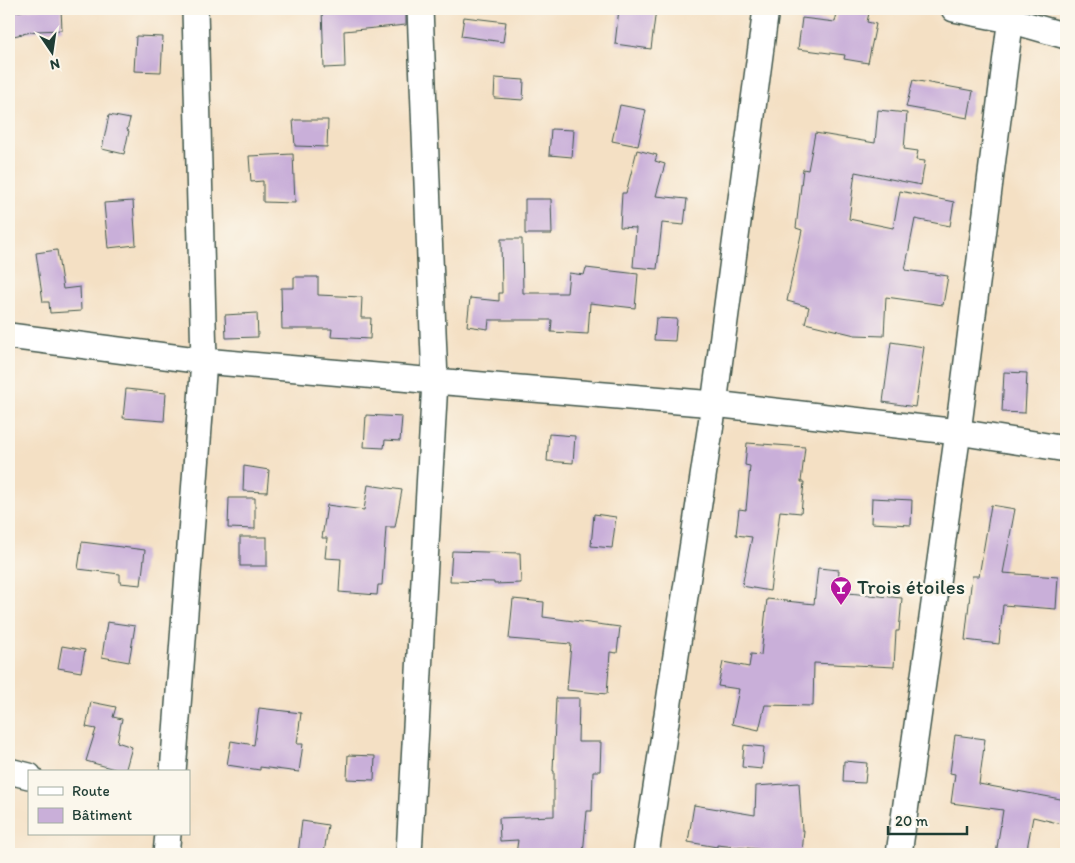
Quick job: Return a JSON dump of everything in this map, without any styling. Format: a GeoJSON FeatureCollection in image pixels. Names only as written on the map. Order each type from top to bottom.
{"type":"FeatureCollection","features":[{"type":"Feature","properties":{"kind":"street"},"geometry":{"type":"LineString","coordinates":[[173,770],[204,361],[195,9]]}},
{"type":"Feature","properties":{"kind":"street"},"geometry":{"type":"LineString","coordinates":[[409,854],[435,381],[420,9]]}},
{"type":"Feature","properties":{"kind":"street"},"geometry":{"type":"LineString","coordinates":[[646,854],[714,404],[766,9]]}},
{"type":"Feature","properties":{"kind":"street"},"geometry":{"type":"LineString","coordinates":[[954,9],[1011,14],[1066,36]]}},
{"type":"Feature","properties":{"kind":"street"},"geometry":{"type":"LineString","coordinates":[[899,854],[958,432],[1011,14]]}},
{"type":"Feature","properties":{"kind":"street"},"geometry":{"type":"LineString","coordinates":[[9,336],[204,361],[714,404],[958,432],[1066,449]]}},
{"type":"Feature","properties":{"kind":"street"},"geometry":{"type":"LineString","coordinates":[[9,771],[28,776]]}},
{"type":"Feature","properties":{"kind":"street"},"geometry":{"type":"LineString","coordinates":[[166,854],[168,836]]}},
{"type":"Feature","properties":{"kind":"building"},"geometry":{"type":"Polygon","coordinates":[[[33,9],[61,9],[62,30],[36,31],[9,37],[9,13],[33,9]]]}},
{"type":"Feature","properties":{"kind":"building"},"geometry":{"type":"Polygon","coordinates":[[[322,9],[406,9],[406,25],[344,31],[345,67],[324,68],[322,9]]]}},
{"type":"Feature","properties":{"kind":"building"},"geometry":{"type":"Polygon","coordinates":[[[619,9],[656,9],[651,49],[615,44],[619,9]]]}},
{"type":"Feature","properties":{"kind":"building"},"geometry":{"type":"Polygon","coordinates":[[[838,9],[869,13],[867,22],[876,24],[868,63],[844,59],[845,55],[798,49],[802,18],[835,22],[838,9]]]}},
{"type":"Feature","properties":{"kind":"building"},"geometry":{"type":"Polygon","coordinates":[[[464,17],[506,22],[503,42],[461,36],[464,17]]]}},
{"type":"Feature","properties":{"kind":"building"},"geometry":{"type":"Polygon","coordinates":[[[136,36],[163,37],[161,72],[134,71],[136,36]]]}},
{"type":"Feature","properties":{"kind":"building"},"geometry":{"type":"Polygon","coordinates":[[[495,78],[524,80],[523,100],[494,98],[495,78]]]}},
{"type":"Feature","properties":{"kind":"building"},"geometry":{"type":"Polygon","coordinates":[[[913,80],[973,91],[968,118],[906,107],[913,80]]]}},
{"type":"Feature","properties":{"kind":"building"},"geometry":{"type":"Polygon","coordinates":[[[620,105],[646,110],[638,146],[612,141],[620,105]]]}},
{"type":"Feature","properties":{"kind":"building"},"geometry":{"type":"Polygon","coordinates":[[[878,110],[907,113],[904,149],[918,151],[916,160],[925,161],[921,185],[855,172],[849,219],[893,228],[900,191],[954,202],[950,226],[915,219],[905,270],[948,276],[943,305],[886,297],[884,336],[855,335],[805,323],[809,307],[787,301],[802,230],[796,228],[803,169],[808,170],[815,133],[875,143],[878,110]]]}},
{"type":"Feature","properties":{"kind":"building"},"geometry":{"type":"Polygon","coordinates":[[[109,115],[130,119],[124,154],[102,149],[109,115]]]}},
{"type":"Feature","properties":{"kind":"building"},"geometry":{"type":"Polygon","coordinates":[[[293,120],[328,120],[327,147],[295,146],[293,120]]]}},
{"type":"Feature","properties":{"kind":"building"},"geometry":{"type":"Polygon","coordinates":[[[551,129],[574,130],[572,157],[549,155],[551,129]]]}},
{"type":"Feature","properties":{"kind":"building"},"geometry":{"type":"Polygon","coordinates":[[[637,150],[657,155],[655,161],[665,164],[656,196],[687,199],[684,225],[662,223],[657,269],[633,267],[636,228],[620,227],[622,193],[626,193],[637,150]]]}},
{"type":"Feature","properties":{"kind":"building"},"geometry":{"type":"Polygon","coordinates":[[[293,154],[295,203],[263,202],[263,181],[251,182],[249,156],[293,154]]]}},
{"type":"Feature","properties":{"kind":"building"},"geometry":{"type":"Polygon","coordinates":[[[525,199],[551,199],[552,234],[525,234],[525,199]]]}},
{"type":"Feature","properties":{"kind":"building"},"geometry":{"type":"Polygon","coordinates":[[[133,201],[136,245],[108,248],[104,203],[133,201]]]}},
{"type":"Feature","properties":{"kind":"building"},"geometry":{"type":"Polygon","coordinates":[[[501,239],[522,239],[523,293],[567,293],[569,273],[584,275],[586,268],[638,274],[635,308],[590,303],[588,334],[551,332],[552,320],[489,320],[488,329],[467,326],[470,298],[499,301],[499,293],[502,293],[501,239]]]}},
{"type":"Feature","properties":{"kind":"building"},"geometry":{"type":"Polygon","coordinates":[[[57,250],[63,289],[80,287],[81,311],[50,313],[49,302],[43,302],[36,253],[57,250]]]}},
{"type":"Feature","properties":{"kind":"building"},"geometry":{"type":"Polygon","coordinates":[[[294,277],[318,277],[318,295],[362,297],[361,318],[371,318],[370,339],[331,337],[332,329],[282,329],[281,288],[294,288],[294,277]]]}},
{"type":"Feature","properties":{"kind":"building"},"geometry":{"type":"Polygon","coordinates":[[[257,313],[258,337],[226,338],[225,315],[257,313]]]}},
{"type":"Feature","properties":{"kind":"building"},"geometry":{"type":"Polygon","coordinates":[[[656,318],[677,319],[675,341],[654,340],[656,318]]]}},
{"type":"Feature","properties":{"kind":"building"},"geometry":{"type":"Polygon","coordinates":[[[891,342],[924,347],[915,407],[883,402],[891,342]]]}},
{"type":"Feature","properties":{"kind":"building"},"geometry":{"type":"Polygon","coordinates":[[[1004,372],[1027,373],[1025,413],[1002,412],[1004,372]]]}},
{"type":"Feature","properties":{"kind":"building"},"geometry":{"type":"Polygon","coordinates":[[[126,389],[166,393],[164,421],[123,418],[126,389]]]}},
{"type":"Feature","properties":{"kind":"building"},"geometry":{"type":"Polygon","coordinates":[[[366,415],[402,417],[400,441],[385,440],[384,448],[364,447],[366,415]]]}},
{"type":"Feature","properties":{"kind":"building"},"geometry":{"type":"Polygon","coordinates":[[[549,434],[575,436],[573,463],[547,461],[549,434]]]}},
{"type":"Feature","properties":{"kind":"building"},"geometry":{"type":"Polygon","coordinates":[[[747,443],[805,447],[801,482],[804,482],[801,513],[780,511],[770,591],[742,586],[752,537],[736,535],[739,509],[746,510],[750,466],[745,465],[747,443]]]}},
{"type":"Feature","properties":{"kind":"building"},"geometry":{"type":"Polygon","coordinates":[[[244,466],[269,470],[267,492],[243,491],[244,466]]]}},
{"type":"Feature","properties":{"kind":"building"},"geometry":{"type":"Polygon","coordinates":[[[368,485],[402,490],[395,527],[386,527],[382,585],[378,585],[377,595],[339,592],[341,559],[325,558],[327,538],[322,538],[327,505],[364,510],[368,485]]]}},
{"type":"Feature","properties":{"kind":"building"},"geometry":{"type":"Polygon","coordinates":[[[229,498],[255,498],[255,529],[228,528],[229,498]]]}},
{"type":"Feature","properties":{"kind":"building"},"geometry":{"type":"Polygon","coordinates":[[[872,498],[912,500],[911,525],[871,523],[872,498]]]}},
{"type":"Feature","properties":{"kind":"building"},"geometry":{"type":"Polygon","coordinates":[[[991,505],[1015,509],[1003,573],[1058,577],[1056,609],[1003,605],[999,644],[965,640],[972,576],[979,576],[991,505]]]}},
{"type":"Feature","properties":{"kind":"building"},"geometry":{"type":"Polygon","coordinates":[[[594,514],[616,517],[612,548],[591,546],[594,514]]]}},
{"type":"Feature","properties":{"kind":"building"},"geometry":{"type":"Polygon","coordinates":[[[240,537],[267,537],[267,566],[240,566],[240,537]]]}},
{"type":"Feature","properties":{"kind":"building"},"geometry":{"type":"Polygon","coordinates":[[[82,542],[145,550],[141,585],[120,583],[120,574],[78,569],[82,542]]]}},
{"type":"Feature","properties":{"kind":"building"},"geometry":{"type":"Polygon","coordinates":[[[452,551],[520,553],[521,583],[494,584],[494,582],[450,581],[452,551]]]}},
{"type":"Feature","properties":{"kind":"building"},"geometry":{"type":"Polygon","coordinates":[[[818,568],[839,570],[837,592],[902,598],[899,631],[896,631],[894,667],[814,663],[813,706],[765,705],[759,730],[732,724],[739,689],[718,686],[723,662],[749,667],[751,654],[761,655],[767,599],[814,604],[818,568]]]}},
{"type":"Feature","properties":{"kind":"building"},"geometry":{"type":"Polygon","coordinates":[[[513,599],[544,602],[543,617],[620,627],[617,653],[610,652],[607,694],[567,690],[571,644],[509,639],[513,599]]]}},
{"type":"Feature","properties":{"kind":"building"},"geometry":{"type":"Polygon","coordinates":[[[107,622],[135,626],[129,662],[102,657],[107,622]]]}},
{"type":"Feature","properties":{"kind":"building"},"geometry":{"type":"Polygon","coordinates":[[[62,646],[85,650],[81,672],[58,668],[62,646]]]}},
{"type":"Feature","properties":{"kind":"building"},"geometry":{"type":"Polygon","coordinates":[[[556,698],[579,698],[578,742],[601,742],[600,771],[593,771],[592,811],[587,811],[583,854],[516,854],[518,840],[500,841],[499,818],[554,816],[553,771],[556,698]]]}},
{"type":"Feature","properties":{"kind":"building"},"geometry":{"type":"Polygon","coordinates":[[[91,702],[116,707],[113,717],[122,719],[117,742],[132,747],[126,770],[118,770],[86,761],[96,729],[86,727],[91,702]]]}},
{"type":"Feature","properties":{"kind":"building"},"geometry":{"type":"Polygon","coordinates":[[[259,708],[301,713],[297,744],[303,744],[299,772],[260,767],[260,770],[227,765],[231,741],[254,745],[259,708]]]}},
{"type":"Feature","properties":{"kind":"building"},"geometry":{"type":"Polygon","coordinates":[[[955,735],[985,739],[979,784],[1066,800],[1066,825],[1033,817],[1026,854],[996,854],[1003,810],[951,803],[955,774],[950,773],[955,735]]]}},
{"type":"Feature","properties":{"kind":"building"},"geometry":{"type":"Polygon","coordinates":[[[744,745],[764,747],[762,769],[742,767],[744,745]]]}},
{"type":"Feature","properties":{"kind":"building"},"geometry":{"type":"Polygon","coordinates":[[[348,755],[375,756],[374,780],[347,779],[348,755]]]}},
{"type":"Feature","properties":{"kind":"building"},"geometry":{"type":"Polygon","coordinates":[[[844,761],[867,763],[865,783],[843,782],[844,761]]]}},
{"type":"Feature","properties":{"kind":"building"},"geometry":{"type":"Polygon","coordinates":[[[799,783],[802,830],[804,830],[802,854],[775,854],[775,851],[717,845],[717,847],[688,842],[694,805],[755,815],[756,786],[799,783]]]}},
{"type":"Feature","properties":{"kind":"building"},"geometry":{"type":"Polygon","coordinates":[[[302,821],[328,825],[324,854],[298,854],[302,821]]]}},
{"type":"Feature","properties":{"kind":"place","name":"Trois étoiles"},"geometry":{"type":"Point","coordinates":[841,606]}}]}
